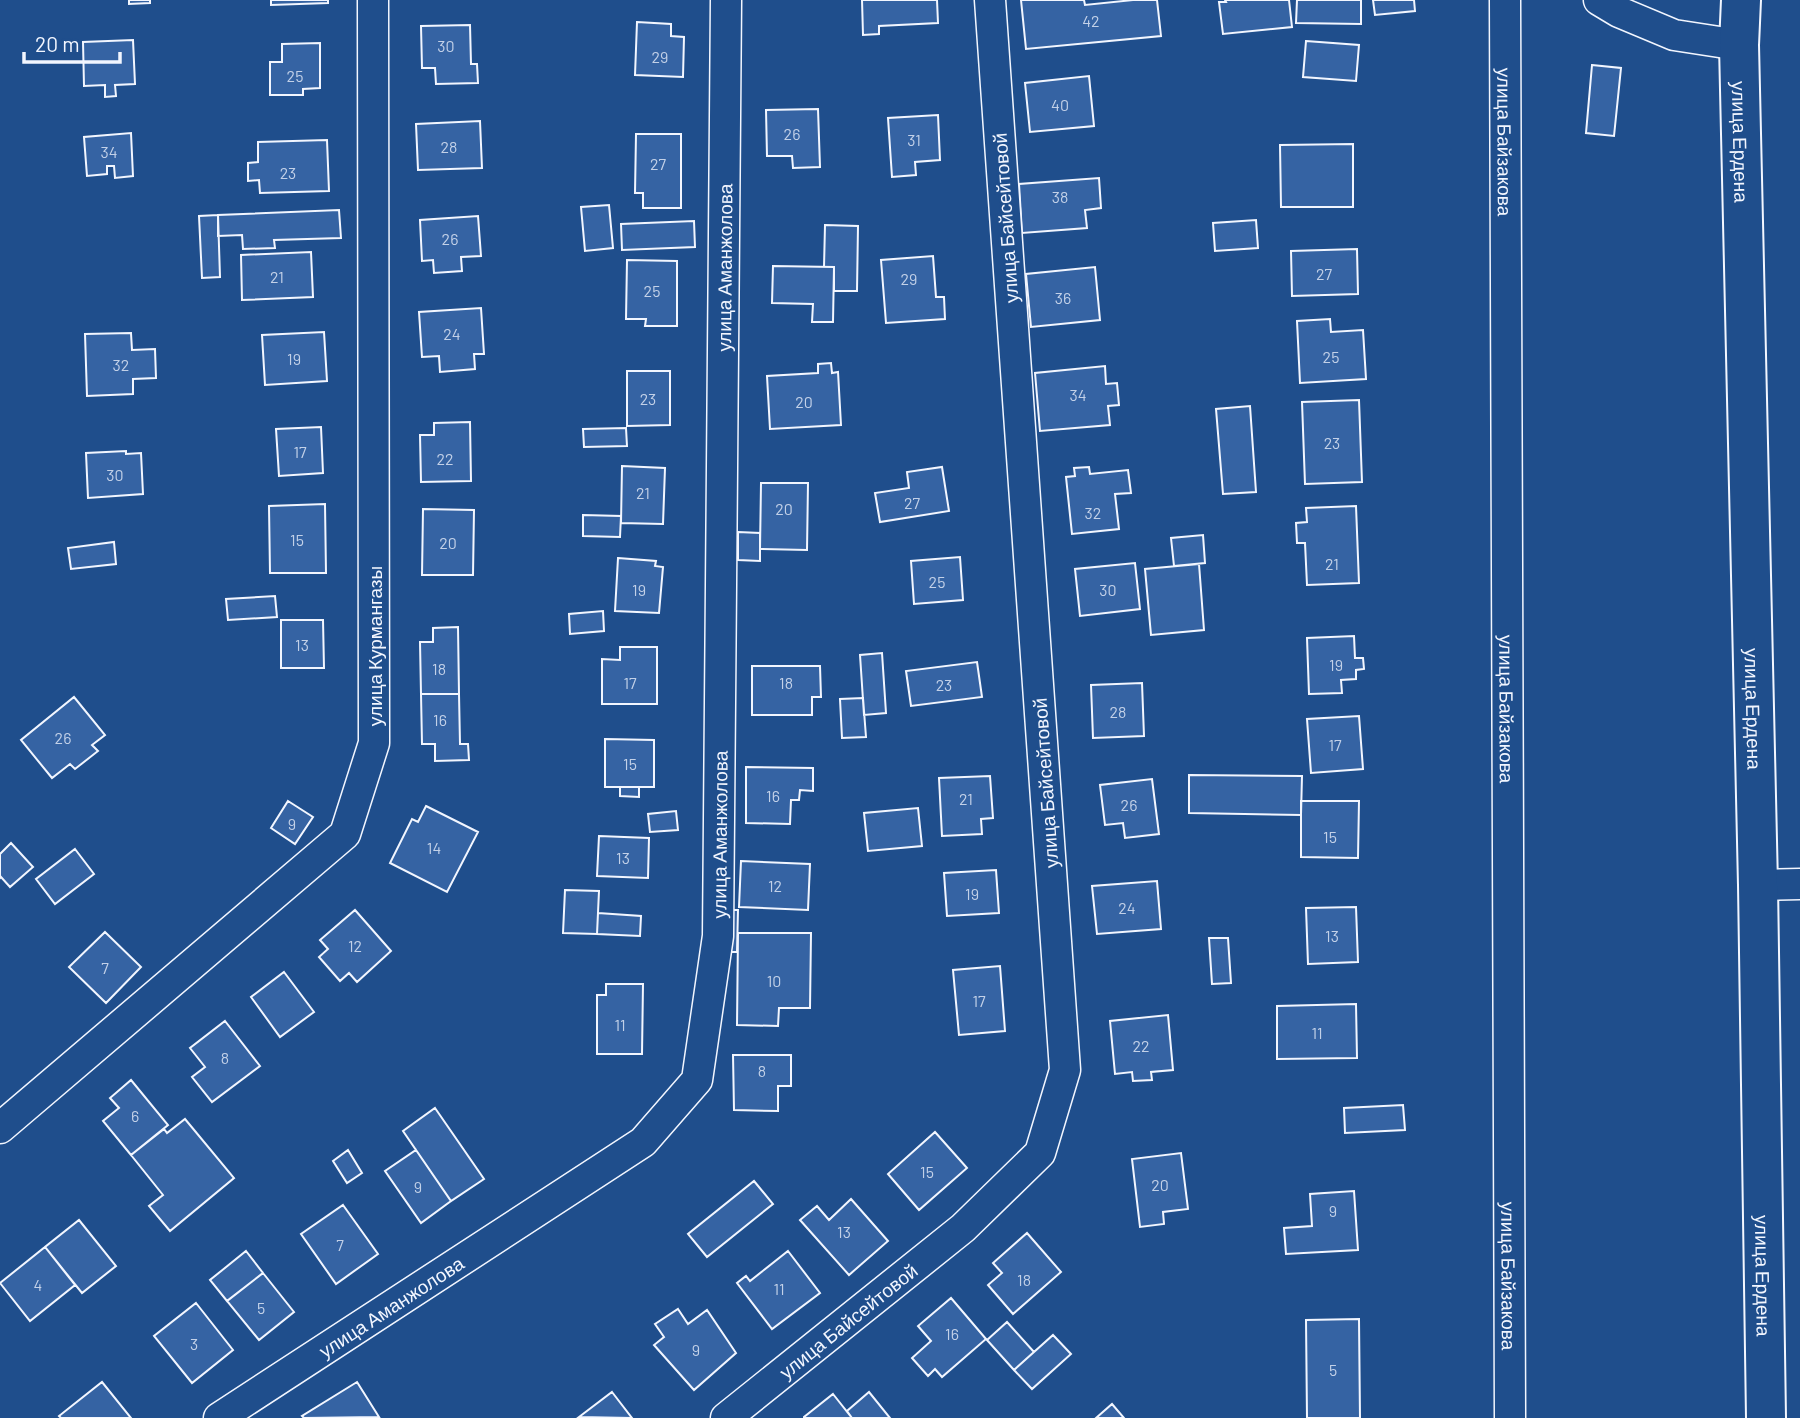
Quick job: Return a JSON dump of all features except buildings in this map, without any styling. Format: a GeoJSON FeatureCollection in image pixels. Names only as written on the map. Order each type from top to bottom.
{"type":"FeatureCollection","features":[{"type":"Feature","properties":{"kind":"street","name":"улица Курмангазы"},"geometry":{"type":"LineString","coordinates":[[0,1128],[345,834],[374,743],[373,0]]}},
{"type":"Feature","properties":{"kind":"street","name":"улица Аманжолова"},"geometry":{"type":"LineString","coordinates":[[219,1418],[643,1142],[697,1080],[718,936],[726,0]]}},
{"type":"Feature","properties":{"kind":"street","name":"улица Байсейтовой"},"geometry":{"type":"LineString","coordinates":[[726,1418],[963,1228],[1040,1153],[1065,1070],[990,0]]}},
{"type":"Feature","properties":{"kind":"street","name":"улица Байзакова"},"geometry":{"type":"LineString","coordinates":[[1505,0],[1510,1418]]}},
{"type":"Feature","properties":{"kind":"street"},"geometry":{"type":"LineString","coordinates":[[1598,0],[1619,12],[1674,35],[1739,45]]}},
{"type":"Feature","properties":{"kind":"street","name":"улица Ердена"},"geometry":{"type":"LineString","coordinates":[[1741,0],[1739,45],[1758,885],[1766,1418]]}},
{"type":"Feature","properties":{"kind":"street"},"geometry":{"type":"LineString","coordinates":[[1758,885],[1800,884]]}}]}
